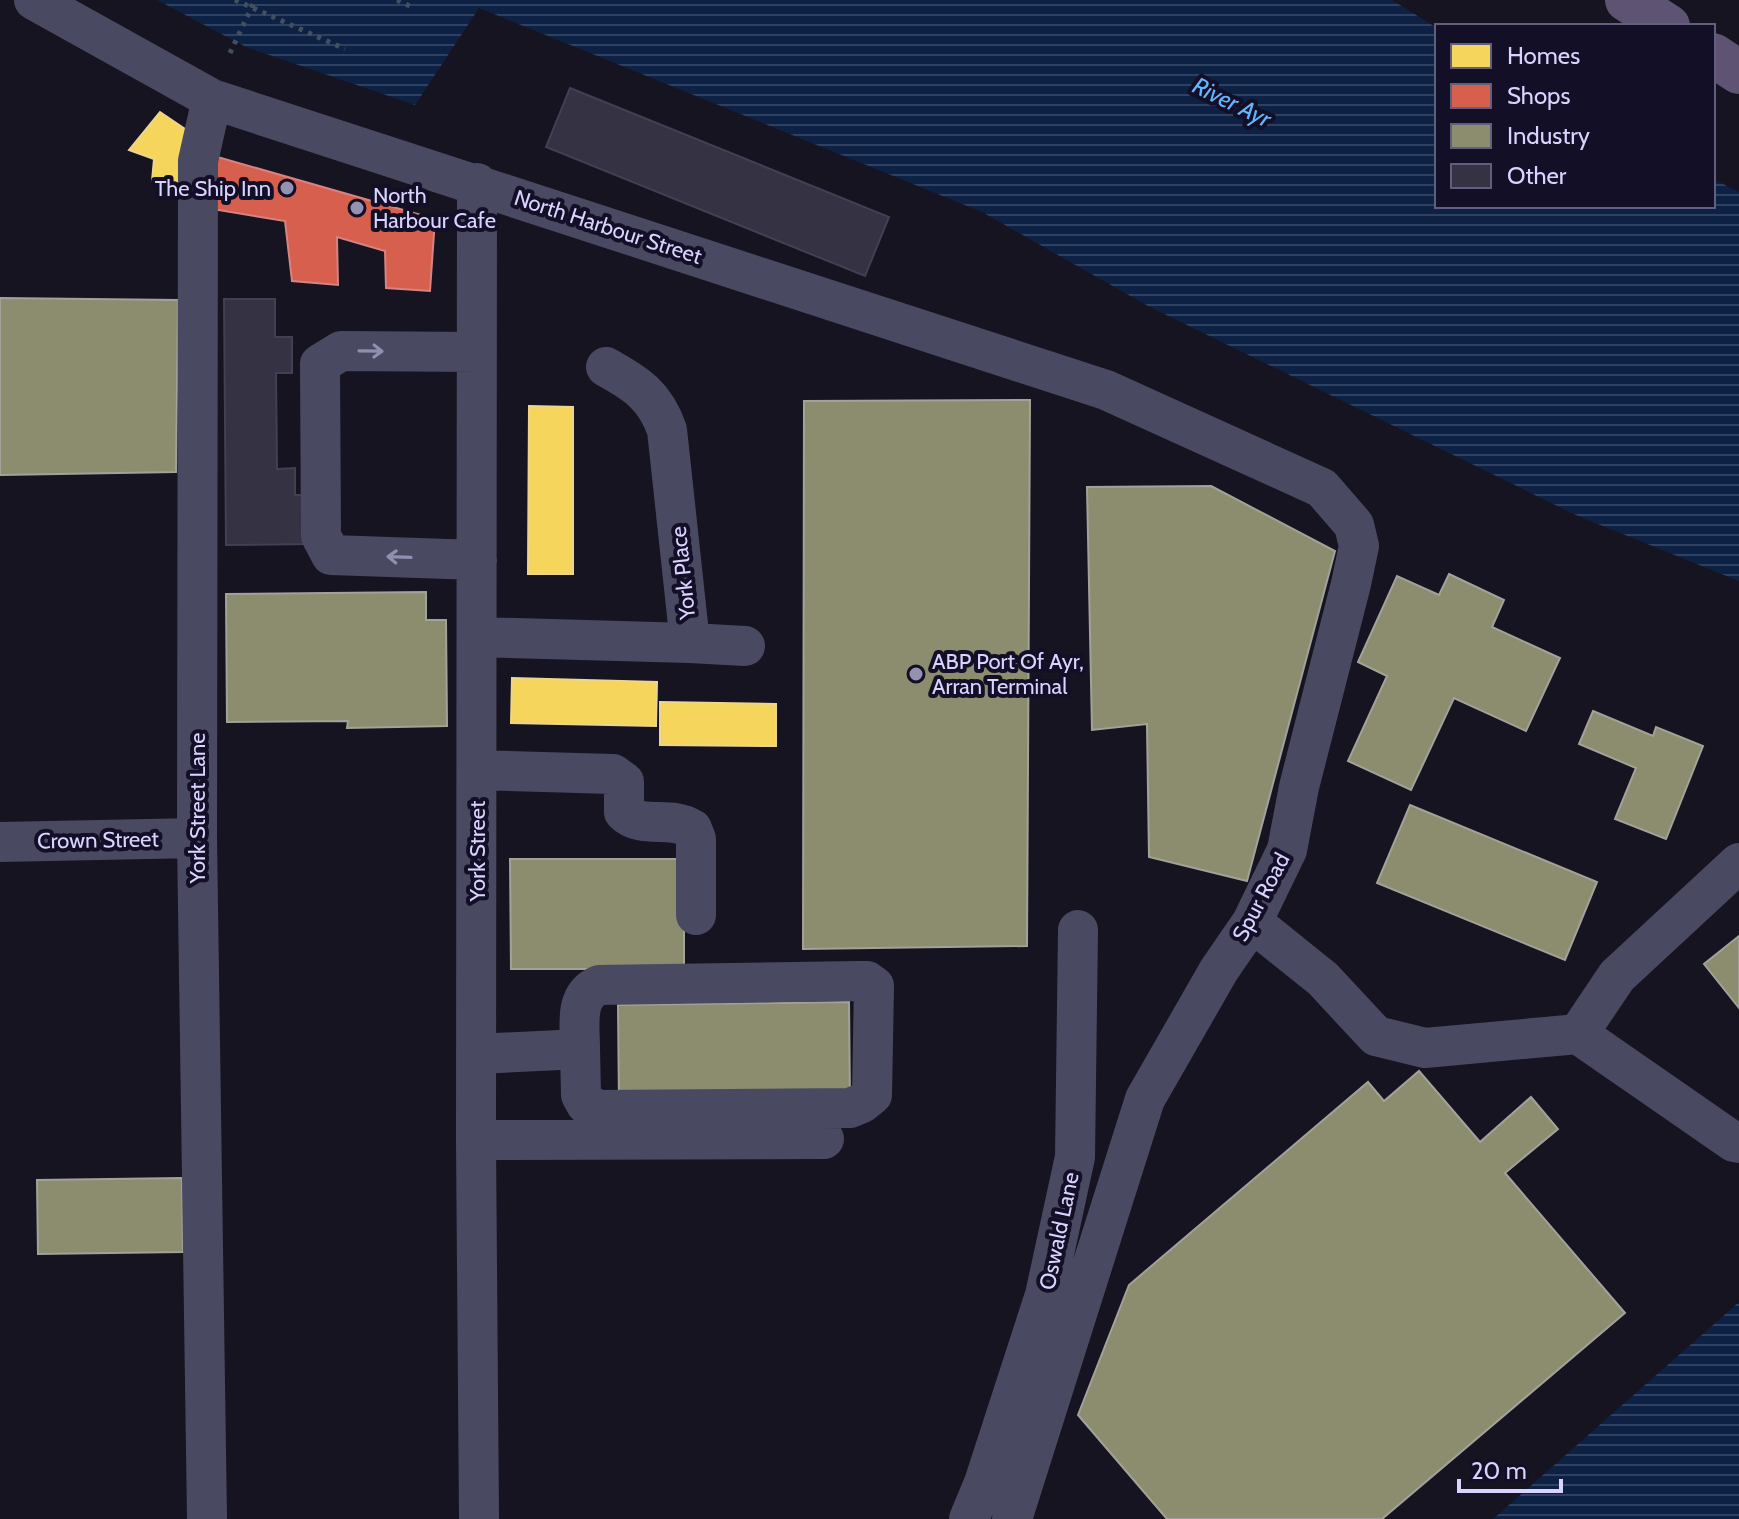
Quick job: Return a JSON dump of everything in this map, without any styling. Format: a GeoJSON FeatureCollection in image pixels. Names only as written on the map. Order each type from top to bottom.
{"type":"FeatureCollection","features":[{"type":"Feature","properties":{"kind":"main road"},"geometry":{"type":"LineString","coordinates":[[1627,0],[1665,24]]}},
{"type":"Feature","properties":{"kind":"main road"},"geometry":{"type":"LineString","coordinates":[[1715,56],[1739,72]]}},
{"type":"Feature","properties":{"kind":"street","name":"North Harbour Street"},"geometry":{"type":"LineString","coordinates":[[34,0],[212,99],[1106,390]]}},
{"type":"Feature","properties":{"kind":"street","name":"York Street Lane"},"geometry":{"type":"LineString","coordinates":[[207,1519],[197,838],[198,161],[212,99]]}},
{"type":"Feature","properties":{"kind":"street","name":"York Street"},"geometry":{"type":"LineString","coordinates":[[477,183],[476,1140],[479,1519]]}},
{"type":"Feature","properties":{"kind":"street"},"geometry":{"type":"LineString","coordinates":[[477,352],[341,351],[320,364],[321,536],[331,555],[477,560]]}},
{"type":"Feature","properties":{"kind":"street","name":"York Place"},"geometry":{"type":"LineString","coordinates":[[477,637],[690,643],[667,430],[659,408],[643,391],[634,382],[606,367]]}},
{"type":"Feature","properties":{"kind":"street","name":"Spur Road"},"geometry":{"type":"LineString","coordinates":[[1012,1519],[1145,1099],[1219,970],[1252,922],[1287,850],[1299,787],[1359,546],[1354,525],[1322,488],[1106,390]]}},
{"type":"Feature","properties":{"kind":"street"},"geometry":{"type":"LineString","coordinates":[[690,643],[745,646]]}},
{"type":"Feature","properties":{"kind":"street"},"geometry":{"type":"LineString","coordinates":[[477,770],[613,774],[619,777],[624,782],[624,812],[630,818],[639,821],[677,821],[692,829],[696,839],[696,915]]}},
{"type":"Feature","properties":{"kind":"street","name":"Crown Street"},"geometry":{"type":"LineString","coordinates":[[0,842],[197,838]]}},
{"type":"Feature","properties":{"kind":"street"},"geometry":{"type":"LineString","coordinates":[[1578,1034],[1617,976],[1739,863]]}},
{"type":"Feature","properties":{"kind":"street"},"geometry":{"type":"LineString","coordinates":[[1252,922],[1323,979],[1376,1036],[1425,1048],[1578,1034],[1680,1107],[1739,1143]]}},
{"type":"Feature","properties":{"kind":"street","name":"Oswald Lane"},"geometry":{"type":"LineString","coordinates":[[969,1519],[984,1483],[1045,1295],[1075,1157],[1078,930]]}},
{"type":"Feature","properties":{"kind":"street"},"geometry":{"type":"LineString","coordinates":[[867,981],[874,986],[872,1095],[850,1108],[599,1110],[586,1104],[581,1095],[580,1049],[581,1000],[588,990],[599,985],[867,981]]}},
{"type":"Feature","properties":{"kind":"street"},"geometry":{"type":"LineString","coordinates":[[476,1054],[580,1049]]}},
{"type":"Feature","properties":{"kind":"street"},"geometry":{"type":"LineString","coordinates":[[476,1140],[824,1139]]}},
{"type":"Feature","properties":{"kind":"path"},"geometry":{"type":"LineString","coordinates":[[235,0],[345,49]]}},
{"type":"Feature","properties":{"kind":"path"},"geometry":{"type":"LineString","coordinates":[[230,53],[255,0]]}},
{"type":"Feature","properties":{"kind":"path"},"geometry":{"type":"LineString","coordinates":[[397,0],[412,7]]}},
{"type":"Feature","properties":{"kind":"water","name":"River Ayr"},"geometry":{"type":"Polygon","coordinates":[[[157,0],[1392,0],[1435,27],[1435,208],[1715,208],[1715,180],[1739,192],[1739,581],[1578,516],[1148,306],[982,212],[479,8],[415,105],[246,47],[157,0]]]}},
{"type":"Feature","properties":{"kind":"water"},"geometry":{"type":"Polygon","coordinates":[[[1739,1302],[1739,1519],[1493,1519],[1739,1302]]]}},
{"type":"Feature","properties":{"kind":"building: Homes"},"geometry":{"type":"Polygon","coordinates":[[[160,112],[188,131],[185,182],[152,181],[154,159],[129,150],[160,112]]]}},
{"type":"Feature","properties":{"kind":"building: Homes"},"geometry":{"type":"Polygon","coordinates":[[[529,406],[573,407],[573,574],[528,574],[529,406]]]}},
{"type":"Feature","properties":{"kind":"building: Homes"},"geometry":{"type":"Polygon","coordinates":[[[512,678],[657,682],[656,726],[511,723],[512,678]]]}},
{"type":"Feature","properties":{"kind":"building: Homes"},"geometry":{"type":"Polygon","coordinates":[[[660,702],[776,704],[776,746],[660,745],[660,702]]]}},
{"type":"Feature","properties":{"kind":"building: Shops"},"geometry":{"type":"Polygon","coordinates":[[[214,156],[435,219],[430,291],[386,288],[385,251],[337,237],[338,285],[292,281],[285,221],[212,209],[214,156]]]}},
{"type":"Feature","properties":{"kind":"building: Industry"},"geometry":{"type":"Polygon","coordinates":[[[0,298],[178,300],[176,472],[0,475],[0,298]]]}},
{"type":"Feature","properties":{"kind":"building: Industry","name":"ABP Port Of Ayr, Arran Terminal"},"geometry":{"type":"Polygon","coordinates":[[[1030,400],[1027,946],[803,949],[804,401],[1030,400]]]}},
{"type":"Feature","properties":{"kind":"building: Industry"},"geometry":{"type":"Polygon","coordinates":[[[1211,486],[1335,551],[1247,881],[1149,857],[1147,724],[1092,730],[1087,487],[1211,486]]]}},
{"type":"Feature","properties":{"kind":"building: Industry"},"geometry":{"type":"Polygon","coordinates":[[[1449,574],[1504,600],[1492,627],[1560,658],[1526,731],[1454,698],[1411,790],[1348,761],[1387,676],[1358,662],[1397,576],[1439,595],[1449,574]]]}},
{"type":"Feature","properties":{"kind":"building: Industry"},"geometry":{"type":"Polygon","coordinates":[[[426,592],[426,620],[446,620],[447,726],[347,728],[348,721],[227,722],[226,594],[426,592]]]}},
{"type":"Feature","properties":{"kind":"building: Industry"},"geometry":{"type":"Polygon","coordinates":[[[1593,711],[1653,736],[1656,727],[1703,746],[1666,839],[1615,819],[1636,768],[1579,744],[1593,711]]]}},
{"type":"Feature","properties":{"kind":"building: Industry"},"geometry":{"type":"Polygon","coordinates":[[[1410,805],[1597,882],[1565,960],[1377,883],[1410,805]]]}},
{"type":"Feature","properties":{"kind":"building: Industry"},"geometry":{"type":"Polygon","coordinates":[[[510,859],[684,859],[684,969],[511,969],[510,859]]]}},
{"type":"Feature","properties":{"kind":"building: Industry"},"geometry":{"type":"Polygon","coordinates":[[[1739,936],[1739,1008],[1704,964],[1739,936]]]}},
{"type":"Feature","properties":{"kind":"building: Industry"},"geometry":{"type":"Polygon","coordinates":[[[849,1002],[850,1101],[619,1104],[618,1005],[849,1002]]]}},
{"type":"Feature","properties":{"kind":"building: Industry"},"geometry":{"type":"Polygon","coordinates":[[[1419,1071],[1480,1142],[1531,1097],[1558,1129],[1505,1173],[1625,1313],[1382,1519],[1167,1519],[1078,1415],[1129,1285],[1368,1082],[1384,1101],[1419,1071]]]}},
{"type":"Feature","properties":{"kind":"building: Industry"},"geometry":{"type":"Polygon","coordinates":[[[182,1178],[183,1252],[38,1254],[37,1180],[182,1178]]]}},
{"type":"Feature","properties":{"kind":"building: Other"},"geometry":{"type":"Polygon","coordinates":[[[570,88],[889,217],[865,276],[546,147],[570,88]]]}},
{"type":"Feature","properties":{"kind":"building: Other"},"geometry":{"type":"Polygon","coordinates":[[[224,299],[275,299],[275,337],[292,337],[292,373],[276,373],[277,469],[295,468],[295,495],[308,495],[308,544],[226,545],[224,299]]]}},
{"type":"Feature","properties":{"kind":"place","name":"The Ship Inn"},"geometry":{"type":"Point","coordinates":[287,188]}},
{"type":"Feature","properties":{"kind":"place","name":"North Harbour Cafe"},"geometry":{"type":"Point","coordinates":[357,208]}},
{"type":"Feature","properties":{"kind":"place","name":"ABP Port Of Ayr, Arran Terminal"},"geometry":{"type":"Point","coordinates":[916,674]}}]}
